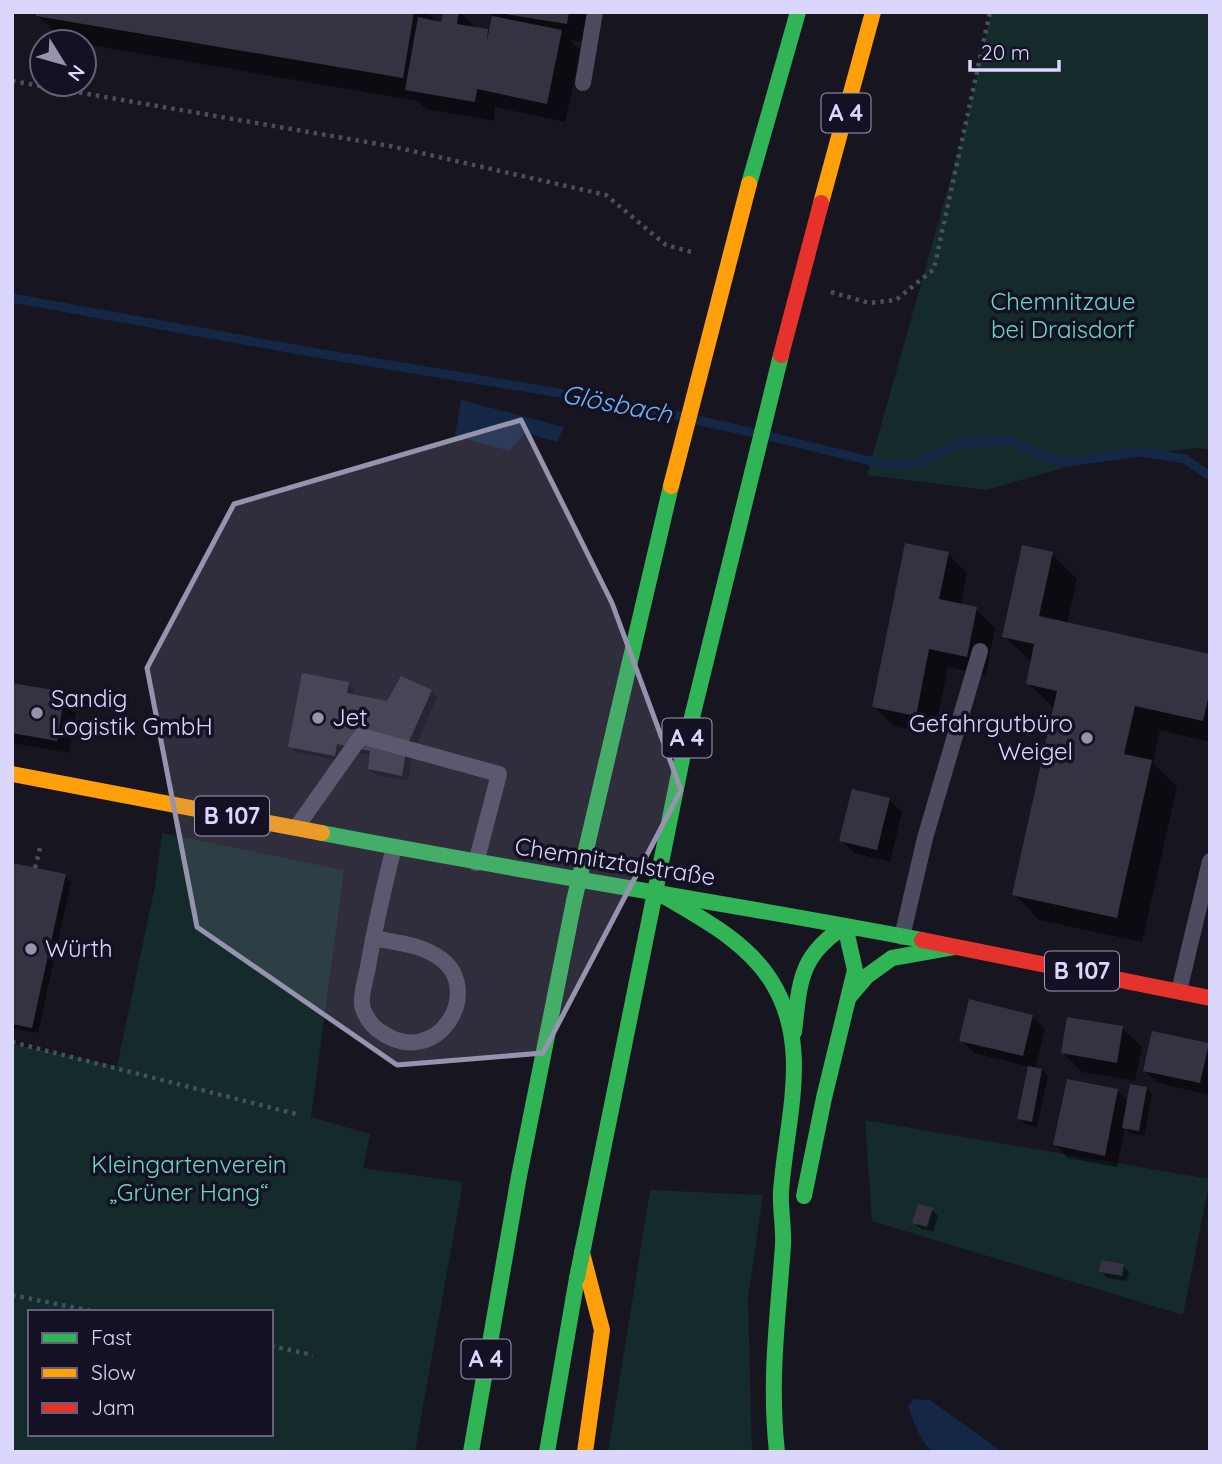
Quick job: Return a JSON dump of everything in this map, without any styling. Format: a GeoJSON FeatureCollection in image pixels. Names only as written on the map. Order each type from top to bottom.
{"type":"FeatureCollection","features":[{"type":"Feature","properties":{"kind":"main road","name":"A 4"},"geometry":{"type":"LineString","coordinates":[[471,1452],[540,1063],[609,739],[685,421],[798,12]]}},
{"type":"Feature","properties":{"kind":"main road","name":"A 4"},"geometry":{"type":"LineString","coordinates":[[547,1452],[583,1279],[582,1253],[683,754],[747,489],[873,12]]}},
{"type":"Feature","properties":{"kind":"main road","name":"Chemnitztalstraße"},"geometry":{"type":"LineString","coordinates":[[12,774],[476,863],[845,926],[1210,998]]}},
{"type":"Feature","properties":{"kind":"main road"},"geometry":{"type":"LineString","coordinates":[[657,892],[744,949],[772,981],[794,1032]]}},
{"type":"Feature","properties":{"kind":"main road"},"geometry":{"type":"LineString","coordinates":[[777,1452],[772,1370],[774,1321],[783,1242],[781,1193],[795,1080],[794,1032],[800,987],[809,961],[819,946],[845,926],[855,970],[803,1199],[783,1242]]}},
{"type":"Feature","properties":{"kind":"main road"},"geometry":{"type":"LineString","coordinates":[[849,996],[867,976],[892,958],[954,947]]}},
{"type":"Feature","properties":{"kind":"main road"},"geometry":{"type":"LineString","coordinates":[[583,1279],[603,1330],[585,1452]]}},
{"type":"Feature","properties":{"kind":"lane"},"geometry":{"type":"LineString","coordinates":[[583,83],[595,12]]}},
{"type":"Feature","properties":{"kind":"lane"},"geometry":{"type":"LineString","coordinates":[[902,937],[925,838],[980,651]]}},
{"type":"Feature","properties":{"kind":"lane"},"geometry":{"type":"LineString","coordinates":[[295,829],[360,736],[499,774],[476,863]]}},
{"type":"Feature","properties":{"kind":"lane"},"geometry":{"type":"LineString","coordinates":[[373,938],[436,955],[450,968],[458,986],[457,1004],[451,1020],[436,1035],[416,1043],[393,1041],[373,1026],[362,1005],[373,938],[394,847]]}},
{"type":"Feature","properties":{"kind":"lane"},"geometry":{"type":"LineString","coordinates":[[1179,991],[1210,860]]}},
{"type":"Feature","properties":{"kind":"path"},"geometry":{"type":"LineString","coordinates":[[869,303],[896,300],[934,269],[990,12]]}},
{"type":"Feature","properties":{"kind":"path"},"geometry":{"type":"LineString","coordinates":[[12,81],[390,146],[607,195],[666,245]]}},
{"type":"Feature","properties":{"kind":"path"},"geometry":{"type":"LineString","coordinates":[[35,868],[40,848]]}},
{"type":"Feature","properties":{"kind":"path"},"geometry":{"type":"LineString","coordinates":[[12,1042],[300,1115]]}},
{"type":"Feature","properties":{"kind":"path"},"geometry":{"type":"LineString","coordinates":[[12,1295],[87,1310]]}},
{"type":"Feature","properties":{"kind":"path"},"geometry":{"type":"LineString","coordinates":[[273,1346],[313,1354]]}},
{"type":"Feature","properties":{"kind":"highlighted area"},"geometry":{"type":"Polygon","coordinates":[[[521,420],[612,603],[681,790],[543,1053],[397,1065],[197,927],[147,668],[234,504],[521,420]]]}},
{"type":"Feature","properties":{"kind":"green space","name":"Chemnitzaue bei Draisdorf"},"geometry":{"type":"Polygon","coordinates":[[[991,12],[1210,12],[1210,450],[1197,448],[1087,461],[986,490],[867,475],[965,128],[991,12]]]}},
{"type":"Feature","properties":{"kind":"green space","name":"Kleingartenverein „Grüner Hang“"},"geometry":{"type":"Polygon","coordinates":[[[162,833],[344,870],[311,1117],[370,1134],[363,1168],[463,1182],[415,1452],[12,1452],[12,1044],[117,1066],[155,886],[162,833]]]}},
{"type":"Feature","properties":{"kind":"green space"},"geometry":{"type":"Polygon","coordinates":[[[865,1120],[1210,1179],[1183,1315],[872,1221],[865,1120]]]}},
{"type":"Feature","properties":{"kind":"green space"},"geometry":{"type":"Polygon","coordinates":[[[650,1190],[763,1195],[748,1298],[752,1452],[608,1452],[650,1190]]]}},
{"type":"Feature","properties":{"kind":"water"},"geometry":{"type":"Polygon","coordinates":[[[461,400],[564,427],[557,442],[524,433],[510,451],[455,436],[461,400]]]}},
{"type":"Feature","properties":{"kind":"water"},"geometry":{"type":"Polygon","coordinates":[[[914,1399],[930,1400],[1002,1452],[932,1452],[920,1436],[910,1413],[908,1406],[914,1399]]]}},
{"type":"Feature","properties":{"kind":"building"},"geometry":{"type":"Polygon","coordinates":[[[36,12],[414,12],[403,78],[36,16],[36,12]]]}},
{"type":"Feature","properties":{"kind":"building"},"geometry":{"type":"Polygon","coordinates":[[[443,12],[459,12],[457,24],[488,29],[487,40],[492,16],[562,30],[547,104],[477,89],[475,102],[405,90],[418,17],[441,22],[443,12]]]}},
{"type":"Feature","properties":{"kind":"building"},"geometry":{"type":"Polygon","coordinates":[[[493,12],[569,12],[567,24],[493,12]]]}},
{"type":"Feature","properties":{"kind":"building"},"geometry":{"type":"Polygon","coordinates":[[[905,543],[949,552],[939,599],[977,607],[967,657],[929,649],[916,716],[872,707],[905,543]]]}},
{"type":"Feature","properties":{"kind":"building","name":"Gefahrgutbüro Weigel"},"geometry":{"type":"Polygon","coordinates":[[[1022,545],[1053,552],[1039,616],[1210,654],[1210,690],[1203,721],[1135,706],[1124,754],[1152,760],[1117,918],[1012,895],[1057,691],[1026,684],[1034,644],[1002,637],[1022,545]]]}},
{"type":"Feature","properties":{"kind":"building"},"geometry":{"type":"Polygon","coordinates":[[[302,673],[349,682],[347,693],[387,701],[401,676],[432,690],[407,746],[402,776],[368,769],[370,751],[337,744],[335,756],[288,747],[302,673]]]}},
{"type":"Feature","properties":{"kind":"building","name":"Sandig Logistik GmbH"},"geometry":{"type":"Polygon","coordinates":[[[12,683],[65,692],[57,741],[12,733],[12,683]]]}},
{"type":"Feature","properties":{"kind":"building"},"geometry":{"type":"Polygon","coordinates":[[[852,789],[890,798],[877,850],[839,841],[852,789]]]}},
{"type":"Feature","properties":{"kind":"building","name":"Würth"},"geometry":{"type":"Polygon","coordinates":[[[12,863],[66,874],[32,1028],[12,1024],[12,863]]]}},
{"type":"Feature","properties":{"kind":"building"},"geometry":{"type":"Polygon","coordinates":[[[969,999],[1033,1015],[1023,1056],[959,1041],[969,999]]]}},
{"type":"Feature","properties":{"kind":"building"},"geometry":{"type":"Polygon","coordinates":[[[1067,1017],[1123,1026],[1117,1063],[1061,1053],[1067,1017]]]}},
{"type":"Feature","properties":{"kind":"building"},"geometry":{"type":"Polygon","coordinates":[[[1152,1031],[1209,1043],[1200,1083],[1143,1071],[1152,1031]]]}},
{"type":"Feature","properties":{"kind":"building"},"geometry":{"type":"Polygon","coordinates":[[[1028,1066],[1042,1069],[1032,1122],[1017,1119],[1028,1066]]]}},
{"type":"Feature","properties":{"kind":"building"},"geometry":{"type":"Polygon","coordinates":[[[1067,1079],[1118,1089],[1105,1156],[1053,1145],[1067,1079]]]}},
{"type":"Feature","properties":{"kind":"building"},"geometry":{"type":"Polygon","coordinates":[[[1130,1084],[1147,1087],[1139,1131],[1122,1128],[1130,1084]]]}},
{"type":"Feature","properties":{"kind":"building"},"geometry":{"type":"Polygon","coordinates":[[[918,1204],[933,1208],[927,1227],[912,1223],[918,1204]]]}},
{"type":"Feature","properties":{"kind":"building"},"geometry":{"type":"Polygon","coordinates":[[[1101,1260],[1124,1264],[1122,1276],[1099,1272],[1101,1260]]]}},
{"type":"Feature","properties":{"kind":"waterway","name":"Glösbach"},"geometry":{"type":"LineString","coordinates":[[12,298],[316,353],[621,403],[679,416]]}},
{"type":"Feature","properties":{"kind":"waterway","name":"Glösbach"},"geometry":{"type":"LineString","coordinates":[[696,420],[751,432]]}},
{"type":"Feature","properties":{"kind":"waterway","name":"Glösbach"},"geometry":{"type":"LineString","coordinates":[[768,436],[891,466],[921,462],[957,444],[1007,440],[1047,457],[1068,462],[1139,452],[1185,459],[1210,476]]}},
{"type":"Feature","properties":{"kind":"traffic: fast"},"geometry":{"type":"LineString","coordinates":[[749,184],[798,12]]}},
{"type":"Feature","properties":{"kind":"traffic: fast"},"geometry":{"type":"LineString","coordinates":[[577,1278],[683,754],[781,355]]}},
{"type":"Feature","properties":{"kind":"traffic: fast"},"geometry":{"type":"LineString","coordinates":[[574,901],[671,486]]}},
{"type":"Feature","properties":{"kind":"traffic: fast"},"geometry":{"type":"LineString","coordinates":[[322,833],[922,940]]}},
{"type":"Feature","properties":{"kind":"traffic: fast"},"geometry":{"type":"LineString","coordinates":[[657,892],[719,930],[747,952],[770,979],[783,1004],[791,1030],[794,1083],[781,1192],[783,1245],[774,1373],[777,1452]]}},
{"type":"Feature","properties":{"kind":"traffic: fast"},"geometry":{"type":"LineString","coordinates":[[471,1452],[519,1176],[574,901]]}},
{"type":"Feature","properties":{"kind":"traffic: fast"},"geometry":{"type":"LineString","coordinates":[[794,1032],[804,971],[818,948],[845,926],[855,970],[804,1196]]}},
{"type":"Feature","properties":{"kind":"traffic: fast"},"geometry":{"type":"LineString","coordinates":[[849,997],[867,976],[892,958],[954,947]]}},
{"type":"Feature","properties":{"kind":"traffic: fast"},"geometry":{"type":"LineString","coordinates":[[547,1452],[577,1278]]}},
{"type":"Feature","properties":{"kind":"traffic: slow"},"geometry":{"type":"LineString","coordinates":[[821,203],[873,12]]}},
{"type":"Feature","properties":{"kind":"traffic: slow"},"geometry":{"type":"LineString","coordinates":[[671,486],[749,184]]}},
{"type":"Feature","properties":{"kind":"traffic: slow"},"geometry":{"type":"LineString","coordinates":[[12,774],[322,833]]}},
{"type":"Feature","properties":{"kind":"traffic: slow"},"geometry":{"type":"LineString","coordinates":[[582,1253],[602,1330],[585,1452]]}},
{"type":"Feature","properties":{"kind":"traffic: jam"},"geometry":{"type":"LineString","coordinates":[[781,355],[821,203]]}},
{"type":"Feature","properties":{"kind":"traffic: jam"},"geometry":{"type":"LineString","coordinates":[[922,940],[1210,998]]}},
{"type":"Feature","properties":{"kind":"place","name":"Sandig Logistik GmbH"},"geometry":{"type":"Point","coordinates":[37,713]}},
{"type":"Feature","properties":{"kind":"place","name":"Jet"},"geometry":{"type":"Point","coordinates":[318,718]}},
{"type":"Feature","properties":{"kind":"place","name":"Gefahrgutbüro Weigel"},"geometry":{"type":"Point","coordinates":[1087,738]}},
{"type":"Feature","properties":{"kind":"place","name":"Würth"},"geometry":{"type":"Point","coordinates":[31,949]}}]}
